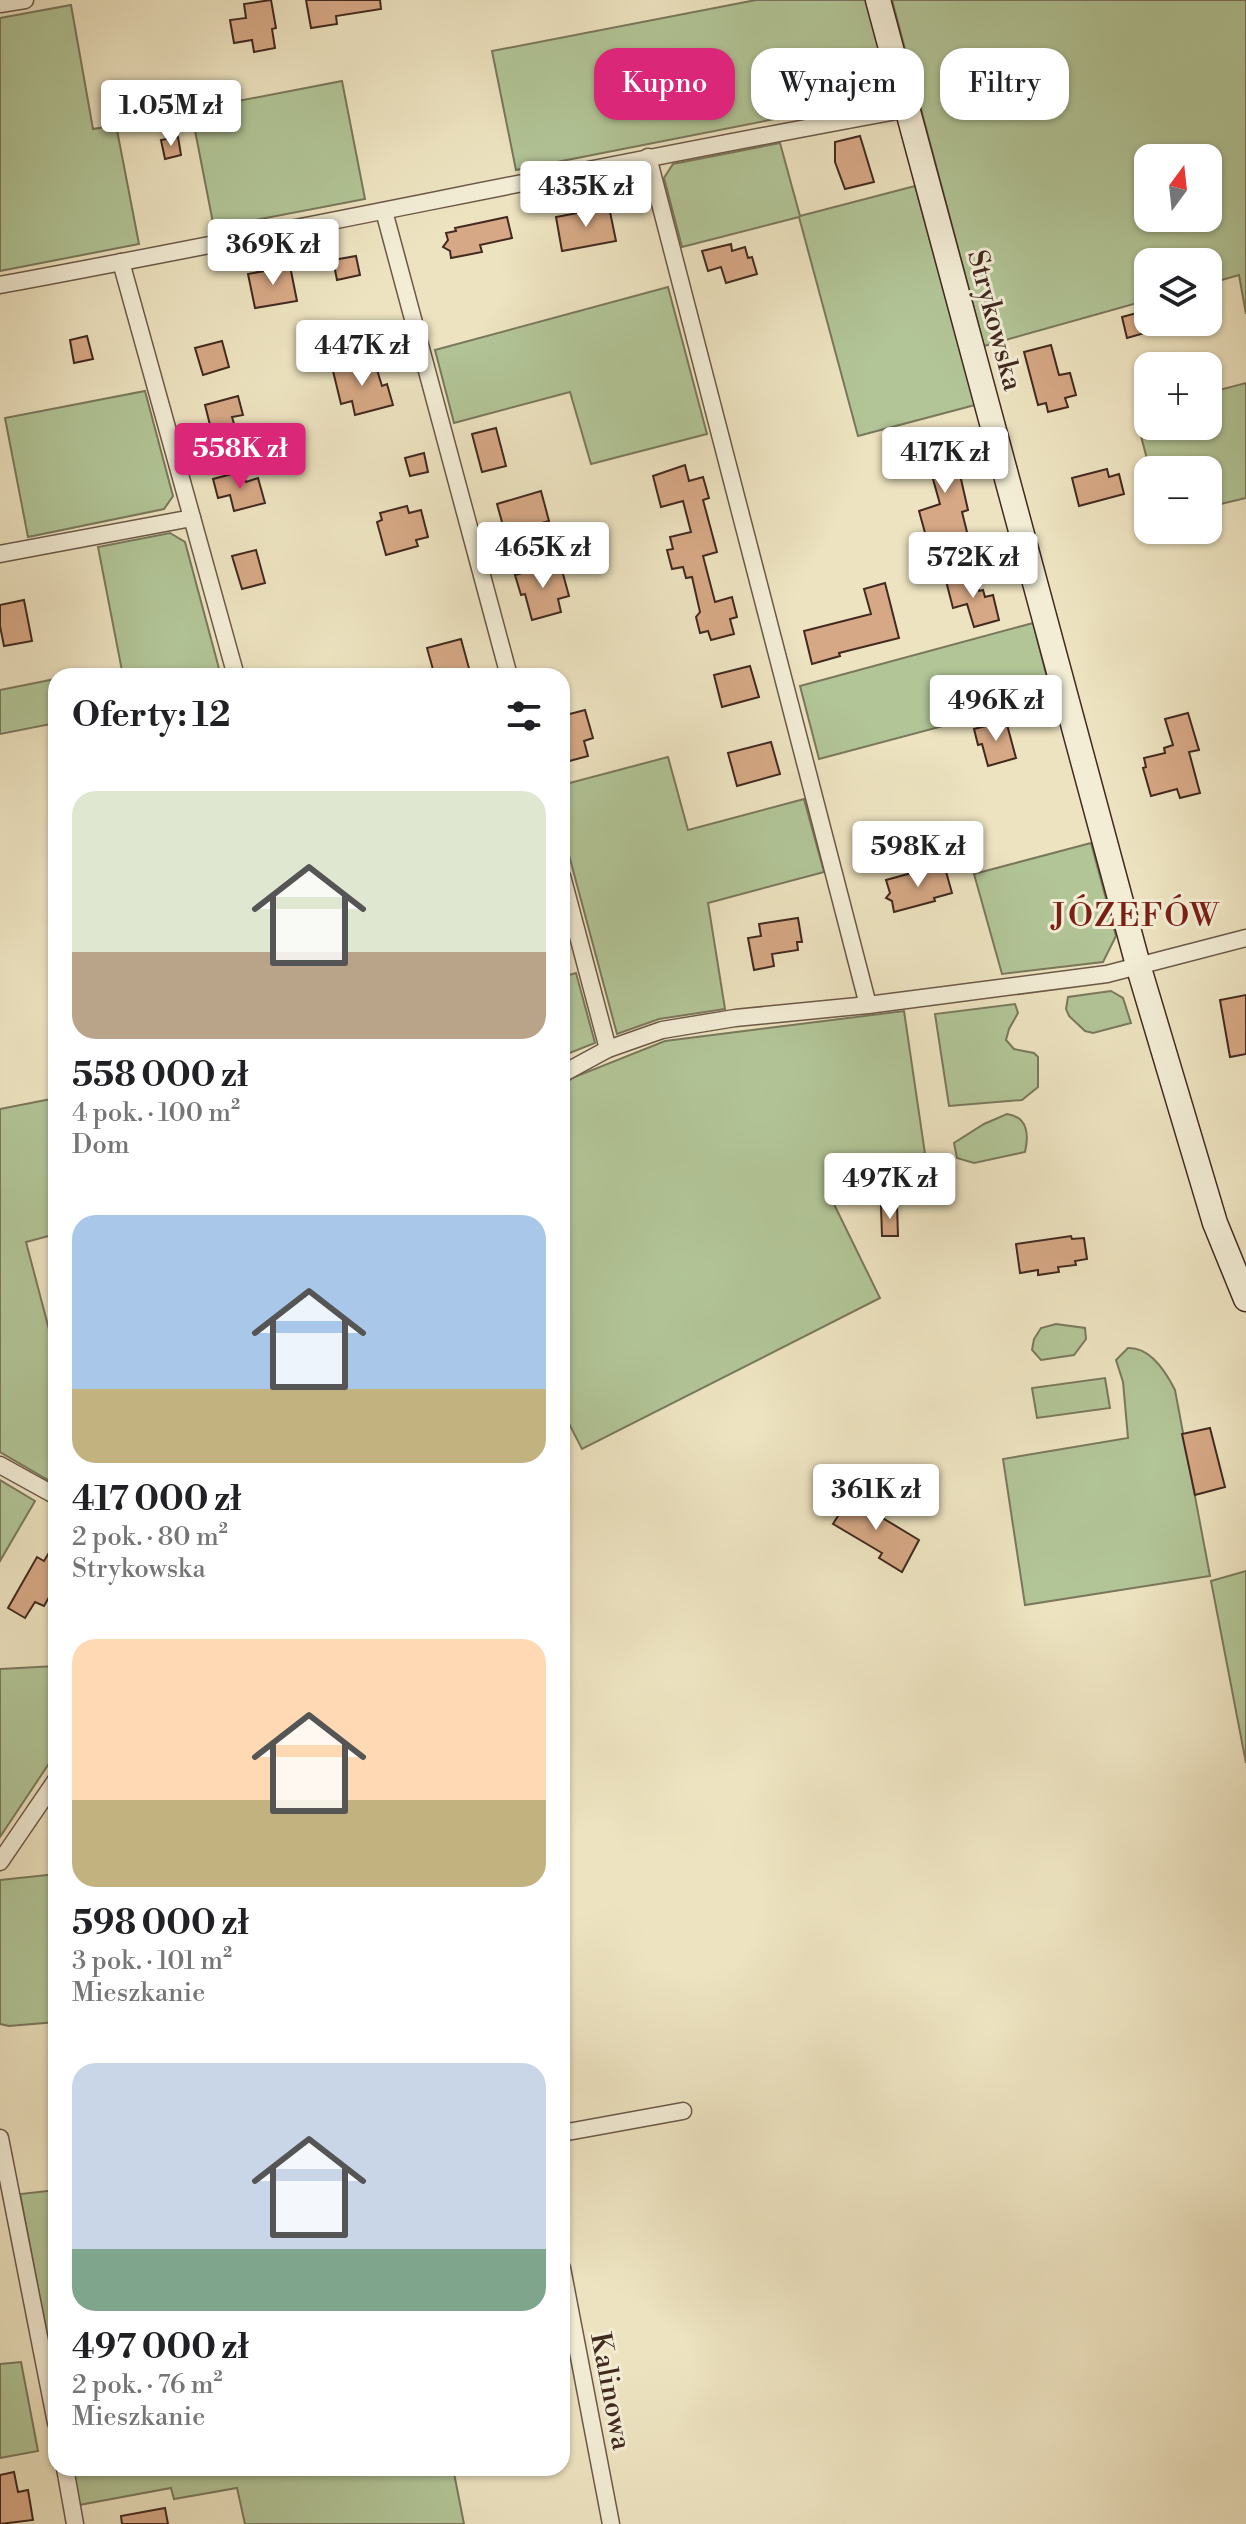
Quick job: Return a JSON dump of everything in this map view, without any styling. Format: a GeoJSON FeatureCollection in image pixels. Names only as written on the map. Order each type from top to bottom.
{"type":"FeatureCollection","features":[{"type":"Feature","properties":{"kind":"street"},"geometry":{"type":"LineString","coordinates":[[0,4],[25,0]]}},
{"type":"Feature","properties":{"kind":"street","name":"Strykowska"},"geometry":{"type":"LineString","coordinates":[[878,0],[891,48]]}},
{"type":"Feature","properties":{"kind":"street"},"geometry":{"type":"LineString","coordinates":[[0,285],[848,120]]}},
{"type":"Feature","properties":{"kind":"street","name":"Strykowska"},"geometry":{"type":"LineString","coordinates":[[911,120],[1138,965],[1215,1223],[1246,1299]]}},
{"type":"Feature","properties":{"kind":"street"},"geometry":{"type":"LineString","coordinates":[[648,157],[868,1005]]}},
{"type":"Feature","properties":{"kind":"street"},"geometry":{"type":"LineString","coordinates":[[384,211],[507,668]]}},
{"type":"Feature","properties":{"kind":"street"},"geometry":{"type":"LineString","coordinates":[[121,262],[234,668]]}},
{"type":"Feature","properties":{"kind":"street"},"geometry":{"type":"LineString","coordinates":[[0,554],[192,518]]}},
{"type":"Feature","properties":{"kind":"street"},"geometry":{"type":"LineString","coordinates":[[570,906],[608,1049]]}},
{"type":"Feature","properties":{"kind":"street"},"geometry":{"type":"LineString","coordinates":[[570,1070],[608,1049],[662,1030],[735,1018],[1069,980],[1107,974],[1246,938]]}},
{"type":"Feature","properties":{"kind":"street"},"geometry":{"type":"LineString","coordinates":[[0,1465],[48,1492]]}},
{"type":"Feature","properties":{"kind":"street"},"geometry":{"type":"LineString","coordinates":[[0,1862],[48,1792]]}},
{"type":"Feature","properties":{"kind":"street"},"geometry":{"type":"LineString","coordinates":[[570,2132],[683,2111]]}},
{"type":"Feature","properties":{"kind":"street"},"geometry":{"type":"LineString","coordinates":[[0,2138],[48,2382]]}},
{"type":"Feature","properties":{"kind":"street","name":"Kalinowa"},"geometry":{"type":"LineString","coordinates":[[570,2310],[611,2524]]}},
{"type":"Feature","properties":{"kind":"street"},"geometry":{"type":"LineString","coordinates":[[66,2476],[75,2524]]}},
{"type":"Feature","properties":{"kind":"green space"},"geometry":{"type":"Polygon","coordinates":[[[756,0],[867,0],[880,48],[751,48],[751,120],[770,120],[516,170],[492,51],[756,0]]]}},
{"type":"Feature","properties":{"kind":"green space"},"geometry":{"type":"Polygon","coordinates":[[[892,0],[1246,0],[1246,314],[1239,275],[1222,280],[1222,248],[1134,248],[1134,304],[984,346],[924,120],[924,48],[905,48],[892,0]]]}},
{"type":"Feature","properties":{"kind":"green space"},"geometry":{"type":"Polygon","coordinates":[[[71,5],[93,129],[116,125],[139,244],[0,271],[0,18],[71,5]]]}},
{"type":"Feature","properties":{"kind":"green space"},"geometry":{"type":"Polygon","coordinates":[[[342,81],[365,199],[214,228],[191,110],[342,81]]]}},
{"type":"Feature","properties":{"kind":"green space"},"geometry":{"type":"Polygon","coordinates":[[[780,143],[800,216],[915,186],[975,405],[858,436],[799,217],[682,247],[664,178],[673,164],[780,143]]]}},
{"type":"Feature","properties":{"kind":"green space"},"geometry":{"type":"Polygon","coordinates":[[[668,287],[707,434],[591,464],[570,392],[454,423],[435,350],[668,287]]]}},
{"type":"Feature","properties":{"kind":"green space"},"geometry":{"type":"Polygon","coordinates":[[[1246,383],[1246,498],[1222,504],[1222,456],[1146,456],[1142,440],[1222,440],[1222,389],[1246,383]]]}},
{"type":"Feature","properties":{"kind":"green space"},"geometry":{"type":"Polygon","coordinates":[[[145,391],[173,496],[164,509],[28,537],[5,418],[145,391]]]}},
{"type":"Feature","properties":{"kind":"green space"},"geometry":{"type":"Polygon","coordinates":[[[170,533],[185,542],[219,668],[121,668],[98,547],[170,533]]]}},
{"type":"Feature","properties":{"kind":"green space"},"geometry":{"type":"Polygon","coordinates":[[[1033,623],[1052,697],[819,759],[800,686],[1033,623]]]}},
{"type":"Feature","properties":{"kind":"green space"},"geometry":{"type":"Polygon","coordinates":[[[48,680],[48,725],[0,734],[0,690],[48,680]]]}},
{"type":"Feature","properties":{"kind":"green space"},"geometry":{"type":"Polygon","coordinates":[[[668,757],[688,830],[804,799],[824,872],[708,903],[725,1009],[659,1019],[617,1034],[570,859],[570,783],[668,757]]]}},
{"type":"Feature","properties":{"kind":"green space"},"geometry":{"type":"Polygon","coordinates":[[[1091,843],[1116,936],[1103,962],[1002,974],[974,874],[1091,843]]]}},
{"type":"Feature","properties":{"kind":"green space"},"geometry":{"type":"Polygon","coordinates":[[[576,973],[595,1043],[570,1053],[570,975],[576,973]]]}},
{"type":"Feature","properties":{"kind":"green space"},"geometry":{"type":"Polygon","coordinates":[[[1111,991],[1123,998],[1131,1023],[1093,1033],[1085,1031],[1069,1016],[1066,1009],[1068,997],[1111,991]]]}},
{"type":"Feature","properties":{"kind":"green space"},"geometry":{"type":"Polygon","coordinates":[[[1015,1004],[1018,1013],[1006,1040],[1014,1049],[1034,1053],[1038,1057],[1038,1087],[1022,1100],[949,1106],[935,1014],[1015,1004]]]}},
{"type":"Feature","properties":{"kind":"green space"},"geometry":{"type":"Polygon","coordinates":[[[904,1011],[928,1174],[828,1192],[880,1298],[582,1449],[570,1426],[570,1080],[665,1041],[904,1011]]]}},
{"type":"Feature","properties":{"kind":"green space"},"geometry":{"type":"Polygon","coordinates":[[[48,1100],[48,1236],[26,1242],[48,1326],[48,1480],[0,1452],[0,1109],[48,1100]]]}},
{"type":"Feature","properties":{"kind":"green space"},"geometry":{"type":"Polygon","coordinates":[[[1007,1114],[1023,1123],[1027,1139],[1025,1152],[974,1163],[957,1158],[954,1143],[1007,1114]]]}},
{"type":"Feature","properties":{"kind":"green space"},"geometry":{"type":"Polygon","coordinates":[[[1056,1324],[1085,1328],[1086,1339],[1074,1355],[1041,1360],[1032,1350],[1034,1339],[1041,1328],[1056,1324]]]}},
{"type":"Feature","properties":{"kind":"green space"},"geometry":{"type":"Polygon","coordinates":[[[1128,1348],[1150,1356],[1175,1390],[1210,1576],[1025,1605],[1003,1459],[1128,1438],[1123,1382],[1116,1360],[1128,1348]]]}},
{"type":"Feature","properties":{"kind":"green space"},"geometry":{"type":"Polygon","coordinates":[[[1105,1378],[1110,1408],[1037,1418],[1032,1388],[1105,1378]]]}},
{"type":"Feature","properties":{"kind":"green space"},"geometry":{"type":"Polygon","coordinates":[[[0,1480],[35,1501],[0,1561],[0,1480]]]}},
{"type":"Feature","properties":{"kind":"green space"},"geometry":{"type":"Polygon","coordinates":[[[1246,1571],[1246,1763],[1211,1581],[1246,1571]]]}},
{"type":"Feature","properties":{"kind":"green space"},"geometry":{"type":"Polygon","coordinates":[[[48,1666],[48,1765],[0,1837],[0,1669],[48,1666]]]}},
{"type":"Feature","properties":{"kind":"green space"},"geometry":{"type":"Polygon","coordinates":[[[48,1875],[48,2023],[0,2024],[0,1880],[48,1875]]]}},
{"type":"Feature","properties":{"kind":"green space"},"geometry":{"type":"Polygon","coordinates":[[[48,2191],[48,2340],[20,2194],[48,2191]]]}},
{"type":"Feature","properties":{"kind":"green space"},"geometry":{"type":"Polygon","coordinates":[[[21,2362],[38,2451],[0,2458],[0,2364],[21,2362]]]}},
{"type":"Feature","properties":{"kind":"green space"},"geometry":{"type":"Polygon","coordinates":[[[74,2476],[455,2476],[464,2524],[245,2524],[237,2488],[174,2499],[171,2488],[79,2505],[74,2476]]]}},
{"type":"Feature","properties":{"kind":"building"},"geometry":{"type":"Polygon","coordinates":[[[271,0],[276,28],[272,29],[275,48],[254,52],[252,40],[234,43],[230,20],[246,18],[244,4],[271,0]]]}},
{"type":"Feature","properties":{"kind":"building"},"geometry":{"type":"Polygon","coordinates":[[[306,0],[380,0],[381,9],[336,16],[337,24],[311,28],[306,0]]]}},
{"type":"Feature","properties":{"kind":"building"},"geometry":{"type":"Polygon","coordinates":[[[860,136],[874,182],[845,189],[835,162],[835,142],[860,136]]]}},
{"type":"Feature","properties":{"kind":"building"},"geometry":{"type":"Polygon","coordinates":[[[178,137],[181,155],[165,159],[161,140],[178,137]]]}},
{"type":"Feature","properties":{"kind":"building"},"geometry":{"type":"Polygon","coordinates":[[[609,207],[616,241],[562,251],[556,217],[609,207]]]}},
{"type":"Feature","properties":{"kind":"building"},"geometry":{"type":"Polygon","coordinates":[[[507,217],[512,238],[480,245],[482,252],[451,258],[450,251],[443,247],[448,240],[446,233],[456,231],[455,228],[507,217]]]}},
{"type":"Feature","properties":{"kind":"building"},"geometry":{"type":"Polygon","coordinates":[[[731,244],[732,251],[745,247],[757,274],[726,283],[721,267],[708,271],[702,251],[731,244]]]}},
{"type":"Feature","properties":{"kind":"building"},"geometry":{"type":"Polygon","coordinates":[[[356,256],[360,275],[337,280],[333,260],[356,256]]]}},
{"type":"Feature","properties":{"kind":"building"},"geometry":{"type":"Polygon","coordinates":[[[290,266],[297,301],[255,308],[248,274],[290,266]]]}},
{"type":"Feature","properties":{"kind":"building"},"geometry":{"type":"Polygon","coordinates":[[[1134,314],[1134,336],[1127,338],[1122,317],[1134,314]]]}},
{"type":"Feature","properties":{"kind":"building"},"geometry":{"type":"Polygon","coordinates":[[[87,336],[93,359],[74,363],[70,340],[87,336]]]}},
{"type":"Feature","properties":{"kind":"building"},"geometry":{"type":"Polygon","coordinates":[[[222,341],[229,367],[203,375],[195,348],[222,341]]]}},
{"type":"Feature","properties":{"kind":"building"},"geometry":{"type":"Polygon","coordinates":[[[1051,345],[1059,375],[1070,373],[1076,395],[1065,398],[1068,407],[1048,412],[1046,403],[1038,405],[1024,352],[1051,345]]]}},
{"type":"Feature","properties":{"kind":"building"},"geometry":{"type":"Polygon","coordinates":[[[374,360],[382,386],[387,384],[393,405],[355,415],[352,401],[341,404],[333,371],[374,360]]]}},
{"type":"Feature","properties":{"kind":"building"},"geometry":{"type":"Polygon","coordinates":[[[238,396],[243,415],[232,417],[239,440],[210,448],[206,430],[211,429],[205,405],[238,396]]]}},
{"type":"Feature","properties":{"kind":"building"},"geometry":{"type":"Polygon","coordinates":[[[496,428],[506,466],[482,472],[472,434],[496,428]]]}},
{"type":"Feature","properties":{"kind":"building"},"geometry":{"type":"Polygon","coordinates":[[[951,435],[968,510],[962,512],[969,540],[945,548],[927,540],[919,511],[940,504],[919,443],[951,435]]]}},
{"type":"Feature","properties":{"kind":"building"},"geometry":{"type":"Polygon","coordinates":[[[424,453],[428,472],[410,476],[405,458],[424,453]]]}},
{"type":"Feature","properties":{"kind":"building"},"geometry":{"type":"Polygon","coordinates":[[[685,465],[689,481],[703,477],[709,498],[703,500],[717,552],[703,556],[715,602],[732,597],[737,617],[730,619],[734,634],[711,640],[708,631],[700,633],[696,617],[700,612],[692,577],[686,578],[683,567],[672,569],[667,550],[673,549],[670,537],[691,532],[683,501],[661,507],[653,476],[685,465]]]}},
{"type":"Feature","properties":{"kind":"building"},"geometry":{"type":"Polygon","coordinates":[[[1107,469],[1109,477],[1119,474],[1124,494],[1079,506],[1072,478],[1107,469]]]}},
{"type":"Feature","properties":{"kind":"building"},"geometry":{"type":"Polygon","coordinates":[[[243,471],[246,482],[258,478],[265,503],[234,511],[230,495],[218,498],[213,479],[243,471]]]}},
{"type":"Feature","properties":{"kind":"building"},"geometry":{"type":"Polygon","coordinates":[[[541,491],[549,521],[505,533],[497,504],[541,491]]]}},
{"type":"Feature","properties":{"kind":"building"},"geometry":{"type":"Polygon","coordinates":[[[407,506],[409,513],[421,510],[428,537],[416,540],[418,546],[386,555],[377,522],[382,520],[380,513],[407,506]]]}},
{"type":"Feature","properties":{"kind":"building"},"geometry":{"type":"Polygon","coordinates":[[[256,550],[265,583],[242,589],[232,556],[256,550]]]}},
{"type":"Feature","properties":{"kind":"building"},"geometry":{"type":"Polygon","coordinates":[[[560,563],[569,596],[558,599],[561,612],[532,620],[525,594],[521,595],[515,575],[560,563]]]}},
{"type":"Feature","properties":{"kind":"building"},"geometry":{"type":"Polygon","coordinates":[[[974,573],[979,591],[983,590],[985,597],[993,595],[999,620],[974,627],[967,604],[953,608],[946,581],[974,573]]]}},
{"type":"Feature","properties":{"kind":"building"},"geometry":{"type":"Polygon","coordinates":[[[885,583],[899,638],[839,653],[840,656],[812,664],[804,631],[871,614],[864,589],[885,583]]]}},
{"type":"Feature","properties":{"kind":"building"},"geometry":{"type":"Polygon","coordinates":[[[24,600],[32,641],[4,646],[0,605],[24,600]]]}},
{"type":"Feature","properties":{"kind":"building"},"geometry":{"type":"Polygon","coordinates":[[[461,639],[469,668],[433,668],[427,648],[461,639]]]}},
{"type":"Feature","properties":{"kind":"building"},"geometry":{"type":"Polygon","coordinates":[[[750,666],[759,697],[722,707],[714,675],[750,666]]]}},
{"type":"Feature","properties":{"kind":"building"},"geometry":{"type":"Polygon","coordinates":[[[585,710],[593,738],[584,741],[588,756],[570,761],[570,714],[585,710]]]}},
{"type":"Feature","properties":{"kind":"building"},"geometry":{"type":"Polygon","coordinates":[[[1188,713],[1199,750],[1189,752],[1200,793],[1180,798],[1177,789],[1151,796],[1143,768],[1146,767],[1144,758],[1165,753],[1164,748],[1173,745],[1165,719],[1188,713]]]}},
{"type":"Feature","properties":{"kind":"building"},"geometry":{"type":"Polygon","coordinates":[[[1006,721],[1016,758],[988,766],[974,729],[1006,721]]]}},
{"type":"Feature","properties":{"kind":"building"},"geometry":{"type":"Polygon","coordinates":[[[771,742],[780,774],[737,786],[728,753],[771,742]]]}},
{"type":"Feature","properties":{"kind":"building"},"geometry":{"type":"Polygon","coordinates":[[[945,868],[952,893],[894,912],[892,901],[886,898],[890,893],[886,880],[926,869],[927,872],[945,868]]]}},
{"type":"Feature","properties":{"kind":"building"},"geometry":{"type":"Polygon","coordinates":[[[798,918],[802,942],[797,942],[798,950],[772,954],[774,966],[754,970],[748,938],[761,936],[759,924],[798,918]]]}},
{"type":"Feature","properties":{"kind":"building"},"geometry":{"type":"Polygon","coordinates":[[[1246,995],[1246,1054],[1230,1057],[1220,1000],[1246,995]]]}},
{"type":"Feature","properties":{"kind":"building"},"geometry":{"type":"Polygon","coordinates":[[[897,1205],[898,1236],[882,1236],[881,1206],[897,1205]]]}},
{"type":"Feature","properties":{"kind":"building"},"geometry":{"type":"Polygon","coordinates":[[[1071,1236],[1072,1239],[1084,1238],[1087,1259],[1075,1261],[1076,1265],[1058,1267],[1059,1272],[1038,1275],[1038,1270],[1020,1273],[1016,1244],[1071,1236]]]}},
{"type":"Feature","properties":{"kind":"building"},"geometry":{"type":"Polygon","coordinates":[[[1210,1428],[1225,1487],[1195,1495],[1182,1434],[1210,1428]]]}},
{"type":"Feature","properties":{"kind":"building"},"geometry":{"type":"Polygon","coordinates":[[[852,1493],[874,1506],[871,1511],[919,1540],[902,1572],[879,1558],[882,1553],[833,1524],[852,1493]]]}},
{"type":"Feature","properties":{"kind":"building"},"geometry":{"type":"Polygon","coordinates":[[[48,1554],[48,1599],[44,1606],[35,1602],[25,1618],[8,1608],[37,1557],[44,1561],[48,1554]]]}},
{"type":"Feature","properties":{"kind":"building"},"geometry":{"type":"Polygon","coordinates":[[[14,2472],[18,2492],[28,2490],[33,2520],[0,2524],[0,2475],[14,2472]]]}},
{"type":"Feature","properties":{"kind":"building"},"geometry":{"type":"Polygon","coordinates":[[[165,2508],[168,2524],[122,2524],[121,2516],[165,2508]]]}},
{"type":"Feature","properties":{"kind":"district","name":"JÓZEFÓW"},"geometry":{"type":"Point","coordinates":[1136,915]}}]}
